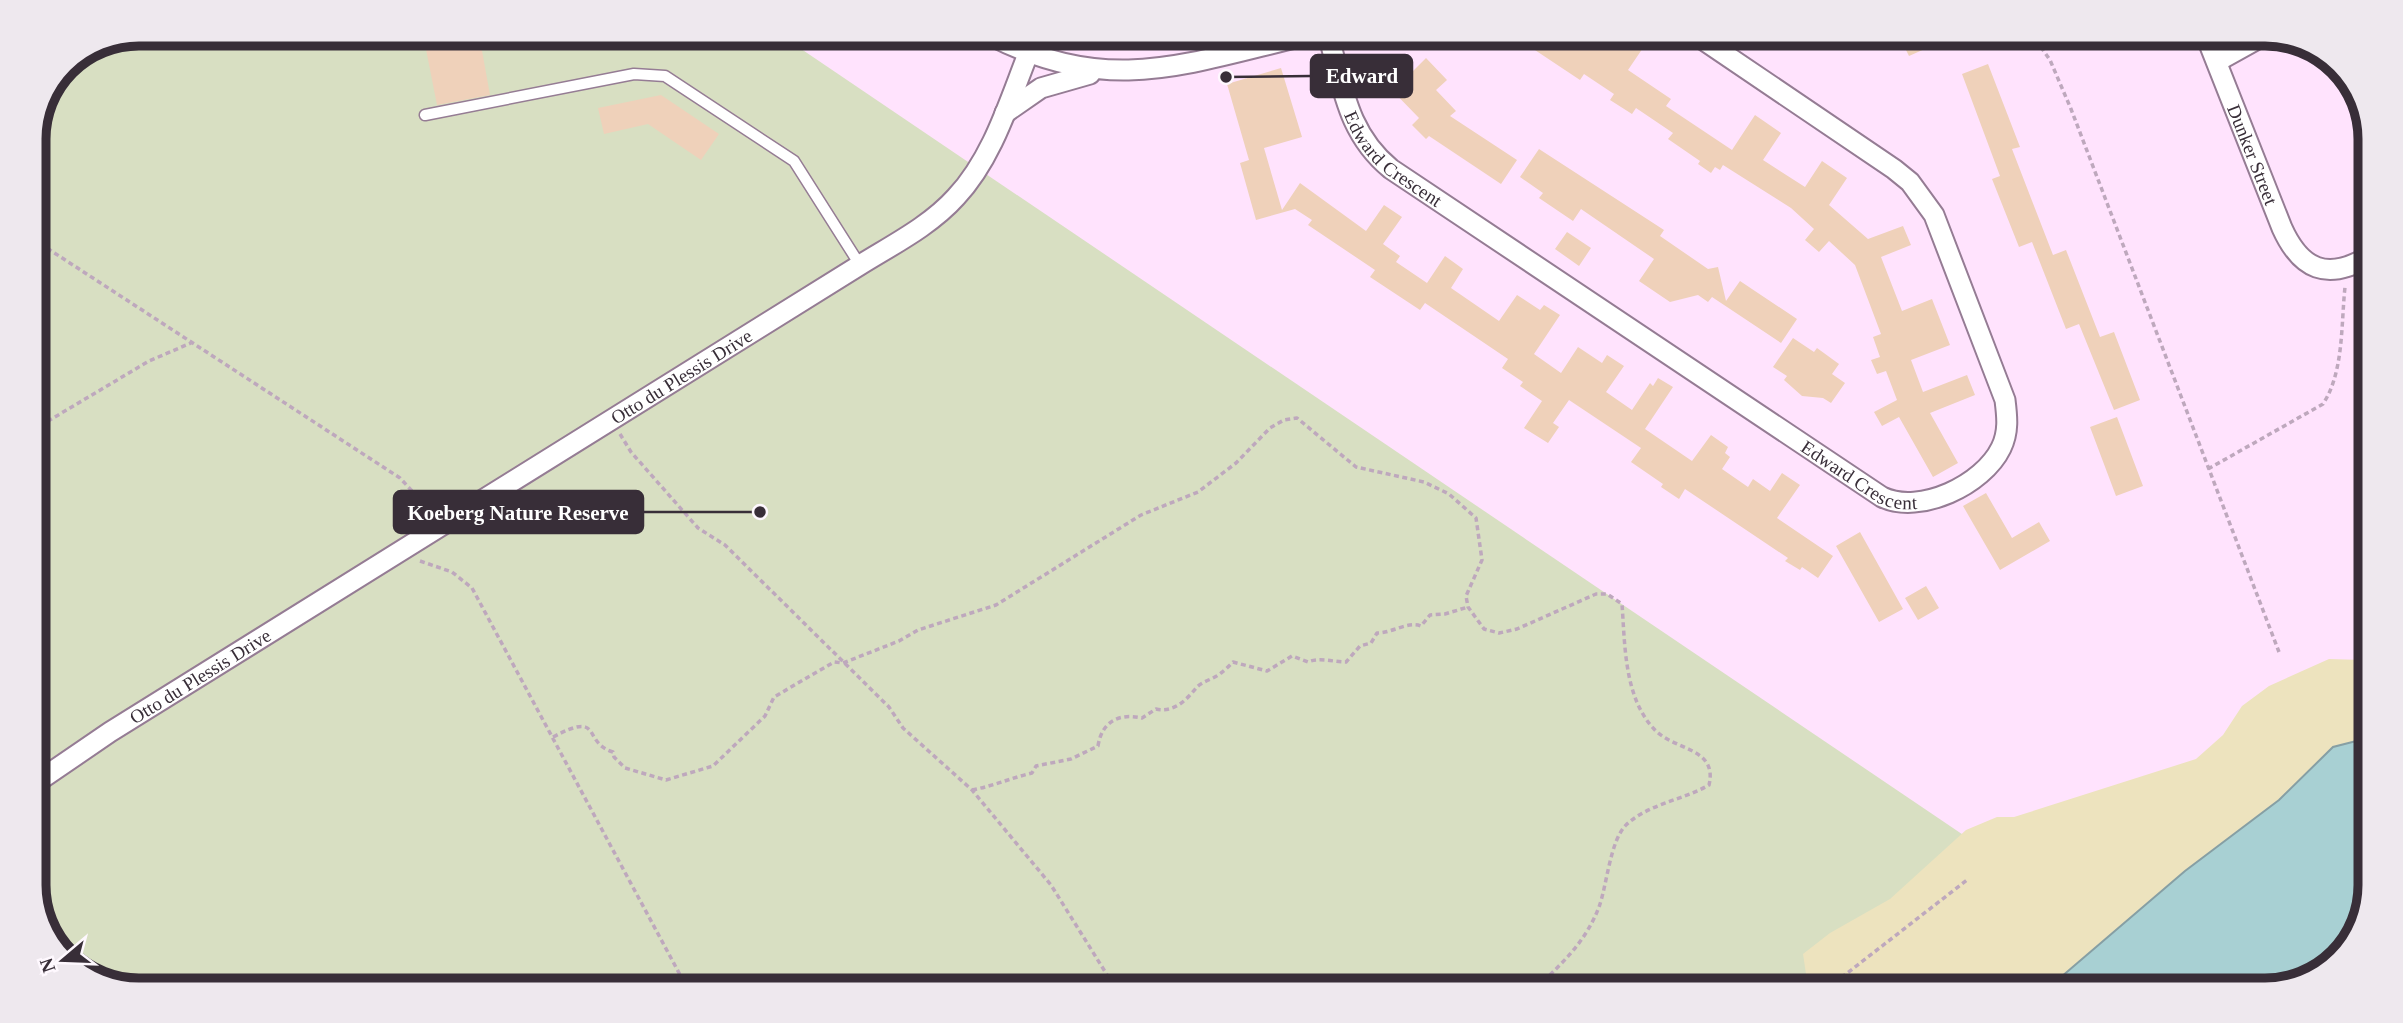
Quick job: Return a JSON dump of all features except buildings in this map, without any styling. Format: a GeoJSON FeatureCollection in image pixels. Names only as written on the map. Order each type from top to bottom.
{"type":"FeatureCollection","features":[{"type":"Feature","properties":{"kind":"street"},"geometry":{"type":"LineString","coordinates":[[1012,46],[1028,54],[1066,65],[1109,72],[1135,72],[1259,46]]}},
{"type":"Feature","properties":{"kind":"street","name":"Edward Crescent"},"geometry":{"type":"LineString","coordinates":[[1331,46],[1353,123],[1363,142],[1391,169],[1882,497],[1893,502],[1915,504],[1952,491],[1993,461],[2006,435],[2007,418],[2005,400],[1934,215],[1910,181],[1712,46]]}},
{"type":"Feature","properties":{"kind":"street","name":"Dunker Street"},"geometry":{"type":"LineString","coordinates":[[2210,46],[2282,228],[2297,255],[2307,263],[2334,270],[2347,267]]}},
{"type":"Feature","properties":{"kind":"street"},"geometry":{"type":"LineString","coordinates":[[2218,61],[2245,46]]}},
{"type":"Feature","properties":{"kind":"street","name":"Otto du Plessis Drive"},"geometry":{"type":"LineString","coordinates":[[46,775],[110,732],[916,230],[957,197],[988,149],[1028,54]]}},
{"type":"Feature","properties":{"kind":"street"},"geometry":{"type":"LineString","coordinates":[[1004,114],[1050,84],[1109,72]]}},
{"type":"Feature","properties":{"kind":"street"},"geometry":{"type":"LineString","coordinates":[[2347,267],[2357,262]]}},
{"type":"Feature","properties":{"kind":"lane"},"geometry":{"type":"LineString","coordinates":[[425,115],[634,74],[665,76],[794,161],[860,265]]}},
{"type":"Feature","properties":{"kind":"path"},"geometry":{"type":"LineString","coordinates":[[2040,46],[2050,60],[2071,108],[2279,652]]}},
{"type":"Feature","properties":{"kind":"path"},"geometry":{"type":"LineString","coordinates":[[46,248],[400,478],[414,492],[423,536]]}},
{"type":"Feature","properties":{"kind":"path"},"geometry":{"type":"LineString","coordinates":[[2208,469],[2323,404],[2331,392],[2335,373],[2347,267]]}},
{"type":"Feature","properties":{"kind":"path"},"geometry":{"type":"LineString","coordinates":[[46,422],[137,368],[191,344]]}},
{"type":"Feature","properties":{"kind":"path"},"geometry":{"type":"LineString","coordinates":[[552,737],[576,725],[584,726],[596,735],[606,750],[613,752],[614,757],[625,768],[666,780],[719,762],[765,716],[774,697],[834,662],[843,663],[899,641],[918,630],[996,605],[1141,515],[1198,492],[1236,463],[1270,428],[1284,420],[1297,418],[1356,467],[1424,482],[1449,494],[1476,519],[1482,560],[1466,596],[1468,607],[1484,629],[1499,633],[1543,619],[1596,594],[1616,598],[1622,604],[1625,656],[1640,708],[1653,728],[1664,737],[1703,756],[1709,764],[1709,785],[1654,808],[1626,825],[1619,837],[1599,906],[1578,946],[1546,978]]}},
{"type":"Feature","properties":{"kind":"path"},"geometry":{"type":"LineString","coordinates":[[611,420],[631,452],[698,528],[725,544],[889,707],[903,728],[972,790],[1051,885],[1109,978]]}},
{"type":"Feature","properties":{"kind":"path"},"geometry":{"type":"LineString","coordinates":[[419,561],[452,572],[472,588],[682,978]]}},
{"type":"Feature","properties":{"kind":"path"},"geometry":{"type":"LineString","coordinates":[[972,790],[998,785],[1011,778],[1032,773],[1035,766],[1090,752],[1098,746],[1100,731],[1106,725],[1125,715],[1142,718],[1156,709],[1164,711],[1176,706],[1193,695],[1198,685],[1220,674],[1233,662],[1267,671],[1292,656],[1308,662],[1317,658],[1331,663],[1346,662],[1360,646],[1371,643],[1377,633],[1393,632],[1408,624],[1421,626],[1430,615],[1468,607]]}},
{"type":"Feature","properties":{"kind":"path"},"geometry":{"type":"LineString","coordinates":[[1841,978],[1967,880]]}},
{"type":"Feature","properties":{"kind":"shaded area"},"geometry":{"type":"Polygon","coordinates":[[[139,46],[797,46],[2049,893],[1954,978],[139,978],[121,976],[98,968],[98,925],[55,925],[46,890],[46,133],[55,97],[65,82],[92,58],[121,47],[139,46]]]}},
{"type":"Feature","properties":{"kind":"shaded area"},"geometry":{"type":"Polygon","coordinates":[[[2358,741],[2358,884],[2356,902],[2345,931],[2326,954],[2306,968],[2276,977],[2060,978],[2185,871],[2279,800],[2333,747],[2358,741]]]}},
{"type":"Feature","properties":{"kind":"sand"},"geometry":{"type":"Polygon","coordinates":[[[2329,659],[2358,660],[2356,902],[2345,931],[2316,962],[2294,973],[2264,978],[1803,978],[1806,974],[1803,954],[1830,933],[1890,899],[1966,830],[1997,817],[2014,817],[2196,759],[2223,735],[2242,706],[2269,686],[2329,659]]]}},
{"type":"Feature","properties":{"kind":"place","name":"Edward"},"geometry":{"type":"Point","coordinates":[1226,77]}},
{"type":"Feature","properties":{"kind":"place","name":"Koeberg Nature Reserve"},"geometry":{"type":"Point","coordinates":[760,512]}}]}
